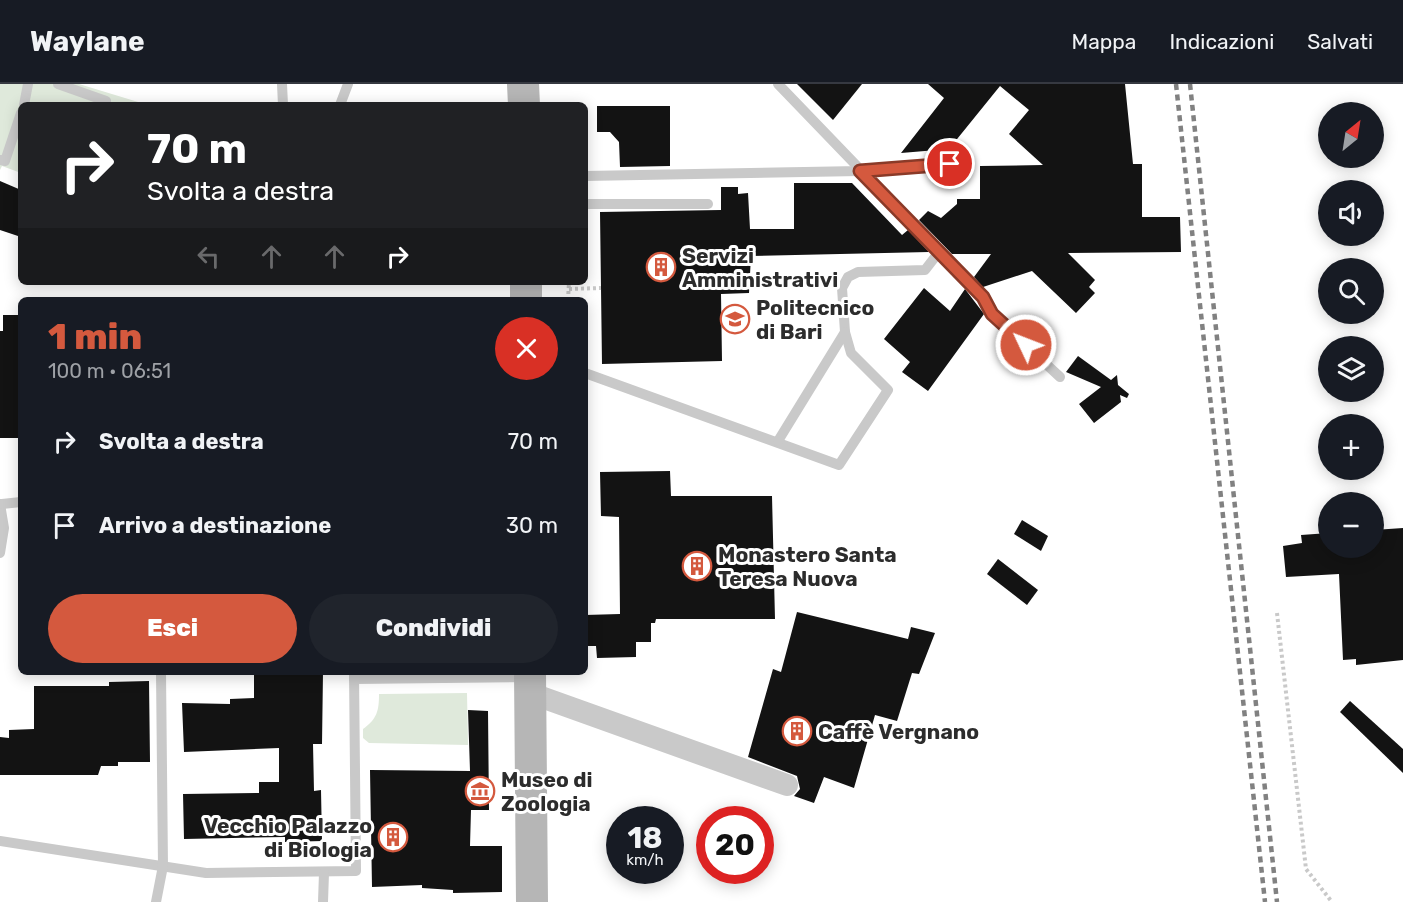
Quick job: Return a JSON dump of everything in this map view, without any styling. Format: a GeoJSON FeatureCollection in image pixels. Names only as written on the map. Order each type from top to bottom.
{"type":"FeatureCollection","features":[{"type":"Feature","properties":{"kind":"main road"},"geometry":{"type":"LineString","coordinates":[[523,84],[524,102]]}},
{"type":"Feature","properties":{"kind":"main road"},"geometry":{"type":"LineString","coordinates":[[530,681],[532,902]]}},
{"type":"Feature","properties":{"kind":"street"},"geometry":{"type":"LineString","coordinates":[[530,681],[787,785]]}},
{"type":"Feature","properties":{"kind":"lane"},"geometry":{"type":"LineString","coordinates":[[25,102],[28,84]]}},
{"type":"Feature","properties":{"kind":"lane"},"geometry":{"type":"LineString","coordinates":[[58,84],[106,101]]}},
{"type":"Feature","properties":{"kind":"lane"},"geometry":{"type":"LineString","coordinates":[[282,84],[283,102]]}},
{"type":"Feature","properties":{"kind":"lane"},"geometry":{"type":"LineString","coordinates":[[340,102],[348,84]]}},
{"type":"Feature","properties":{"kind":"lane"},"geometry":{"type":"LineString","coordinates":[[778,84],[983,297],[992,314],[1060,377]]}},
{"type":"Feature","properties":{"kind":"lane"},"geometry":{"type":"LineString","coordinates":[[0,160],[5,161],[18,122]]}},
{"type":"Feature","properties":{"kind":"lane"},"geometry":{"type":"LineString","coordinates":[[588,176],[860,171],[950,164]]}},
{"type":"Feature","properties":{"kind":"lane"},"geometry":{"type":"LineString","coordinates":[[588,204],[708,204]]}},
{"type":"Feature","properties":{"kind":"lane"},"geometry":{"type":"LineString","coordinates":[[588,374],[839,465],[888,390],[850,353],[845,332],[842,288],[848,277],[858,272],[924,270],[939,252]]}},
{"type":"Feature","properties":{"kind":"lane"},"geometry":{"type":"LineString","coordinates":[[778,441],[845,332]]}},
{"type":"Feature","properties":{"kind":"lane"},"geometry":{"type":"LineString","coordinates":[[0,553],[4,528],[1,504],[18,502]]}},
{"type":"Feature","properties":{"kind":"lane"},"geometry":{"type":"LineString","coordinates":[[156,902],[163,866],[161,675]]}},
{"type":"Feature","properties":{"kind":"lane"},"geometry":{"type":"LineString","coordinates":[[0,842],[206,873],[356,871],[354,676],[530,681]]}},
{"type":"Feature","properties":{"kind":"lane"},"geometry":{"type":"LineString","coordinates":[[323,902],[324,873]]}},
{"type":"Feature","properties":{"kind":"path"},"geometry":{"type":"LineString","coordinates":[[568,297],[569,285]]}},
{"type":"Feature","properties":{"kind":"path"},"geometry":{"type":"LineString","coordinates":[[569,289],[601,288]]}},
{"type":"Feature","properties":{"kind":"path"},"geometry":{"type":"LineString","coordinates":[[1277,613],[1306,869],[1332,902]]}},
{"type":"Feature","properties":{"kind":"green space"},"geometry":{"type":"Polygon","coordinates":[[[0,84],[79,84],[138,102],[18,102],[18,172],[2,166],[0,170],[0,84]]]}},
{"type":"Feature","properties":{"kind":"green space"},"geometry":{"type":"Polygon","coordinates":[[[467,693],[468,745],[369,743],[363,738],[363,729],[376,714],[379,694],[467,693]]]}},
{"type":"Feature","properties":{"kind":"building"},"geometry":{"type":"Polygon","coordinates":[[[797,84],[862,84],[833,120],[797,84]]]}},
{"type":"Feature","properties":{"kind":"building"},"geometry":{"type":"Polygon","coordinates":[[[928,84],[1125,84],[1133,164],[1142,164],[1142,217],[1180,217],[1181,252],[1068,253],[1095,280],[1089,287],[1095,293],[1076,313],[1032,271],[983,287],[974,277],[991,254],[952,254],[919,220],[928,211],[941,218],[957,204],[957,199],[980,199],[980,166],[1043,165],[1009,134],[1029,110],[1000,86],[949,149],[901,153],[944,98],[928,84]]]}},
{"type":"Feature","properties":{"kind":"building"},"geometry":{"type":"Polygon","coordinates":[[[597,106],[670,106],[670,166],[620,167],[619,142],[610,132],[597,132],[597,106]]]}},
{"type":"Feature","properties":{"kind":"building"},"geometry":{"type":"Polygon","coordinates":[[[0,181],[18,189],[18,236],[0,230],[0,181]]]}},
{"type":"Feature","properties":{"kind":"building","name":"Servizi Amministrativi"},"geometry":{"type":"Polygon","coordinates":[[[794,183],[852,183],[902,235],[908,230],[929,252],[751,256],[749,293],[721,294],[722,361],[602,364],[600,212],[721,210],[721,187],[738,187],[738,194],[748,193],[750,229],[794,229],[794,183]]]}},
{"type":"Feature","properties":{"kind":"building"},"geometry":{"type":"Polygon","coordinates":[[[924,288],[950,311],[965,289],[984,314],[928,391],[902,372],[910,362],[884,339],[924,288]]]}},
{"type":"Feature","properties":{"kind":"building"},"geometry":{"type":"Polygon","coordinates":[[[3,315],[18,315],[18,438],[0,438],[0,331],[3,331],[3,315]]]}},
{"type":"Feature","properties":{"kind":"building"},"geometry":{"type":"Polygon","coordinates":[[[1078,356],[1111,380],[1117,375],[1118,385],[1129,394],[1127,398],[1120,395],[1121,402],[1094,423],[1079,404],[1101,387],[1066,372],[1078,356]]]}},
{"type":"Feature","properties":{"kind":"building","name":"Monastero Santa Teresa Nuova"},"geometry":{"type":"Polygon","coordinates":[[[670,471],[671,496],[772,496],[775,619],[656,619],[655,623],[651,623],[651,642],[636,642],[636,657],[597,658],[596,646],[588,646],[588,615],[620,614],[619,517],[601,516],[600,472],[670,471]]]}},
{"type":"Feature","properties":{"kind":"building"},"geometry":{"type":"Polygon","coordinates":[[[1022,520],[1048,536],[1041,551],[1014,534],[1022,520]]]}},
{"type":"Feature","properties":{"kind":"building"},"geometry":{"type":"Polygon","coordinates":[[[1403,528],[1403,660],[1356,665],[1356,659],[1343,660],[1339,574],[1286,577],[1283,546],[1302,543],[1301,535],[1318,534],[1318,558],[1384,558],[1384,529],[1403,528]]]}},
{"type":"Feature","properties":{"kind":"building"},"geometry":{"type":"Polygon","coordinates":[[[998,559],[1038,590],[1027,605],[987,574],[998,559]]]}},
{"type":"Feature","properties":{"kind":"building"},"geometry":{"type":"Polygon","coordinates":[[[797,612],[908,639],[911,627],[935,633],[919,674],[912,673],[897,721],[875,715],[854,788],[824,777],[814,803],[794,796],[800,789],[797,776],[748,757],[773,669],[781,672],[797,612]]]}},
{"type":"Feature","properties":{"kind":"building"},"geometry":{"type":"Polygon","coordinates":[[[254,675],[323,675],[322,744],[313,744],[314,791],[321,790],[322,841],[285,842],[285,837],[184,839],[183,794],[259,793],[259,782],[279,782],[279,748],[184,752],[182,703],[230,704],[230,699],[254,698],[254,675]]]}},
{"type":"Feature","properties":{"kind":"building"},"geometry":{"type":"Polygon","coordinates":[[[149,681],[150,762],[118,762],[118,766],[101,766],[98,775],[0,775],[0,737],[9,738],[9,730],[34,729],[34,686],[109,686],[109,682],[149,681]]]}},
{"type":"Feature","properties":{"kind":"building"},"geometry":{"type":"Polygon","coordinates":[[[1350,701],[1403,749],[1403,773],[1340,712],[1350,701]]]}},
{"type":"Feature","properties":{"kind":"building","name":"Vecchio Palazzo di Biologia"},"geometry":{"type":"Polygon","coordinates":[[[468,710],[488,711],[489,810],[471,810],[470,846],[502,846],[502,892],[453,893],[453,890],[422,888],[422,885],[372,887],[370,770],[470,771],[468,710]]]}},
{"type":"Feature","properties":{"kind":"railway"},"geometry":{"type":"LineString","coordinates":[[1176,84],[1265,902]]}},
{"type":"Feature","properties":{"kind":"railway"},"geometry":{"type":"LineString","coordinates":[[1190,84],[1277,902]]}},
{"type":"Feature","properties":{"kind":"place","name":"Servizi Amministrativi"},"geometry":{"type":"Point","coordinates":[661,267]}},
{"type":"Feature","properties":{"kind":"place","name":"Politecnico di Bari"},"geometry":{"type":"Point","coordinates":[735,319]}},
{"type":"Feature","properties":{"kind":"place","name":"Monastero Santa Teresa Nuova"},"geometry":{"type":"Point","coordinates":[697,566]}},
{"type":"Feature","properties":{"kind":"place","name":"Caffè Vergnano"},"geometry":{"type":"Point","coordinates":[797,731]}},
{"type":"Feature","properties":{"kind":"place","name":"Museo di Zoologia"},"geometry":{"type":"Point","coordinates":[480,791]}},
{"type":"Feature","properties":{"kind":"place","name":"Vecchio Palazzo di Biologia"},"geometry":{"type":"Point","coordinates":[393,837]}},
{"type":"Feature","properties":{"kind":"route"},"geometry":{"type":"LineString","coordinates":[[950,164],[860,171],[983,297],[992,314],[1026,345]]}}]}
